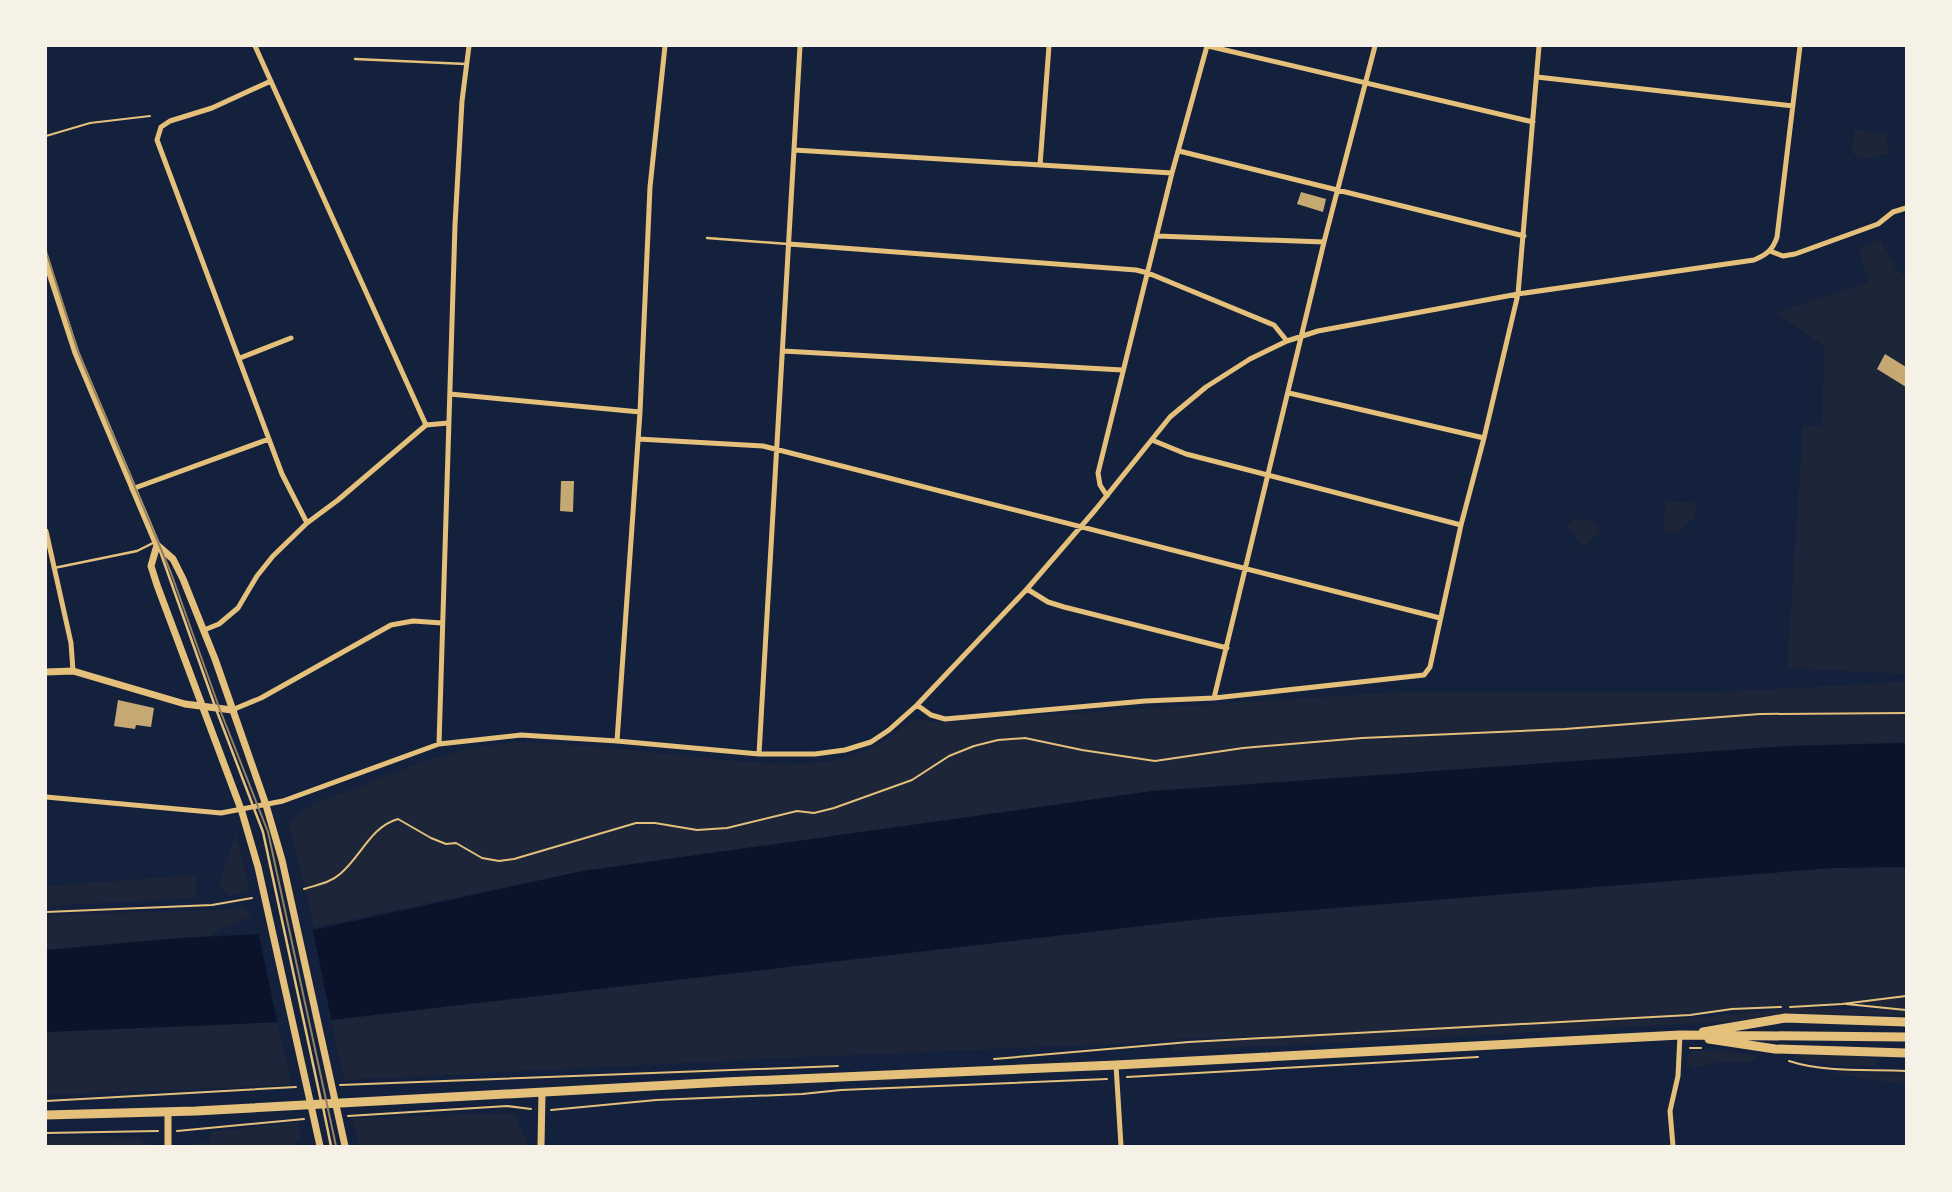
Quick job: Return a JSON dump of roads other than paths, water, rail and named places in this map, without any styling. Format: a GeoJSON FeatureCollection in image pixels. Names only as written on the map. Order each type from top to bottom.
{"type":"FeatureCollection","features":[{"type":"Feature","properties":{"kind":"main road"},"geometry":{"type":"LineString","coordinates":[[1683,1035],[1785,1018],[1906,1022]]}},
{"type":"Feature","properties":{"kind":"main road"},"geometry":{"type":"LineString","coordinates":[[1683,1035],[1775,1049],[1906,1053]]}},
{"type":"Feature","properties":{"kind":"main road"},"geometry":{"type":"LineString","coordinates":[[46,1115],[168,1112],[1683,1035],[1906,1037]]}},
{"type":"Feature","properties":{"kind":"street"},"geometry":{"type":"LineString","coordinates":[[255,46],[397,366],[426,425]]}},
{"type":"Feature","properties":{"kind":"street"},"geometry":{"type":"LineString","coordinates":[[439,744],[455,225],[469,46]]}},
{"type":"Feature","properties":{"kind":"street"},"geometry":{"type":"LineString","coordinates":[[617,741],[640,412],[652,152],[665,46]]}},
{"type":"Feature","properties":{"kind":"street"},"geometry":{"type":"LineString","coordinates":[[759,754],[800,46]]}},
{"type":"Feature","properties":{"kind":"street"},"geometry":{"type":"LineString","coordinates":[[1040,165],[1049,46]]}},
{"type":"Feature","properties":{"kind":"street"},"geometry":{"type":"LineString","coordinates":[[1107,496],[1100,485],[1098,473],[1172,173],[1208,46],[1533,122]]}},
{"type":"Feature","properties":{"kind":"street"},"geometry":{"type":"LineString","coordinates":[[1214,698],[1324,242],[1375,46]]}},
{"type":"Feature","properties":{"kind":"street"},"geometry":{"type":"LineString","coordinates":[[917,705],[931,715],[945,719],[1145,701],[1214,698],[1424,675],[1430,667],[1461,525],[1485,438],[1518,294],[1539,46]]}},
{"type":"Feature","properties":{"kind":"street"},"geometry":{"type":"LineString","coordinates":[[46,797],[221,813],[283,801],[439,744],[521,735],[759,754],[815,754],[845,750],[871,742],[917,705],[1027,589],[1170,417],[1206,387],[1250,359],[1303,335],[1518,294],[1754,260],[1770,251],[1777,237],[1783,169],[1800,46]]}},
{"type":"Feature","properties":{"kind":"street"},"geometry":{"type":"LineString","coordinates":[[1537,77],[1793,106]]}},
{"type":"Feature","properties":{"kind":"street"},"geometry":{"type":"LineString","coordinates":[[271,81],[212,108],[170,121],[161,127],[157,140],[268,439],[287,485],[307,523]]}},
{"type":"Feature","properties":{"kind":"street"},"geometry":{"type":"LineString","coordinates":[[794,150],[1172,173]]}},
{"type":"Feature","properties":{"kind":"street"},"geometry":{"type":"LineString","coordinates":[[1179,151],[1524,236]]}},
{"type":"Feature","properties":{"kind":"street"},"geometry":{"type":"LineString","coordinates":[[1770,251],[1783,256],[1795,254],[1878,224],[1894,212],[1906,208]]}},
{"type":"Feature","properties":{"kind":"street"},"geometry":{"type":"LineString","coordinates":[[1157,236],[1324,242]]}},
{"type":"Feature","properties":{"kind":"street"},"geometry":{"type":"LineString","coordinates":[[789,244],[1147,273],[1274,325],[1287,341]]}},
{"type":"Feature","properties":{"kind":"street"},"geometry":{"type":"LineString","coordinates":[[46,261],[76,352],[132,489],[157,544],[173,559],[204,630],[266,805],[282,860],[345,1146]]}},
{"type":"Feature","properties":{"kind":"street"},"geometry":{"type":"LineString","coordinates":[[240,358],[291,338]]}},
{"type":"Feature","properties":{"kind":"street"},"geometry":{"type":"LineString","coordinates":[[783,351],[1122,370]]}},
{"type":"Feature","properties":{"kind":"street"},"geometry":{"type":"LineString","coordinates":[[1289,393],[1485,438]]}},
{"type":"Feature","properties":{"kind":"street"},"geometry":{"type":"LineString","coordinates":[[450,394],[640,412]]}},
{"type":"Feature","properties":{"kind":"street"},"geometry":{"type":"LineString","coordinates":[[204,630],[219,624],[238,608],[257,576],[273,556],[307,523],[426,425],[448,423]]}},
{"type":"Feature","properties":{"kind":"street"},"geometry":{"type":"LineString","coordinates":[[132,489],[268,439]]}},
{"type":"Feature","properties":{"kind":"street"},"geometry":{"type":"LineString","coordinates":[[638,439],[763,446],[1440,618]]}},
{"type":"Feature","properties":{"kind":"street"},"geometry":{"type":"LineString","coordinates":[[1152,439],[1186,454],[1461,525]]}},
{"type":"Feature","properties":{"kind":"street"},"geometry":{"type":"LineString","coordinates":[[46,531],[71,643],[74,671]]}},
{"type":"Feature","properties":{"kind":"street"},"geometry":{"type":"LineString","coordinates":[[157,544],[151,566],[241,809],[258,867],[320,1146]]}},
{"type":"Feature","properties":{"kind":"street"},"geometry":{"type":"LineString","coordinates":[[1027,589],[1056,605],[1227,648]]}},
{"type":"Feature","properties":{"kind":"street"},"geometry":{"type":"LineString","coordinates":[[46,672],[74,671],[203,707],[232,710],[261,698],[391,625],[413,621],[442,623]]}},
{"type":"Feature","properties":{"kind":"street"},"geometry":{"type":"LineString","coordinates":[[1673,1146],[1670,1111],[1683,1035]]}},
{"type":"Feature","properties":{"kind":"street"},"geometry":{"type":"LineString","coordinates":[[1116,1065],[1121,1146]]}},
{"type":"Feature","properties":{"kind":"street"},"geometry":{"type":"LineString","coordinates":[[541,1146],[542,1092]]}},
{"type":"Feature","properties":{"kind":"street"},"geometry":{"type":"LineString","coordinates":[[168,1112],[168,1146]]}},
{"type":"Feature","properties":{"kind":"lane"},"geometry":{"type":"LineString","coordinates":[[355,59],[466,64]]}},
{"type":"Feature","properties":{"kind":"lane"},"geometry":{"type":"LineString","coordinates":[[708,238],[789,244]]}},
{"type":"Feature","properties":{"kind":"lane"},"geometry":{"type":"LineString","coordinates":[[54,568],[137,551],[157,544],[254,807],[271,863],[331,1146]]}},
{"type":"Feature","properties":{"kind":"tram line"},"geometry":{"type":"LineString","coordinates":[[46,251],[78,352],[171,573],[220,710],[268,832],[336,1146]]}}]}
